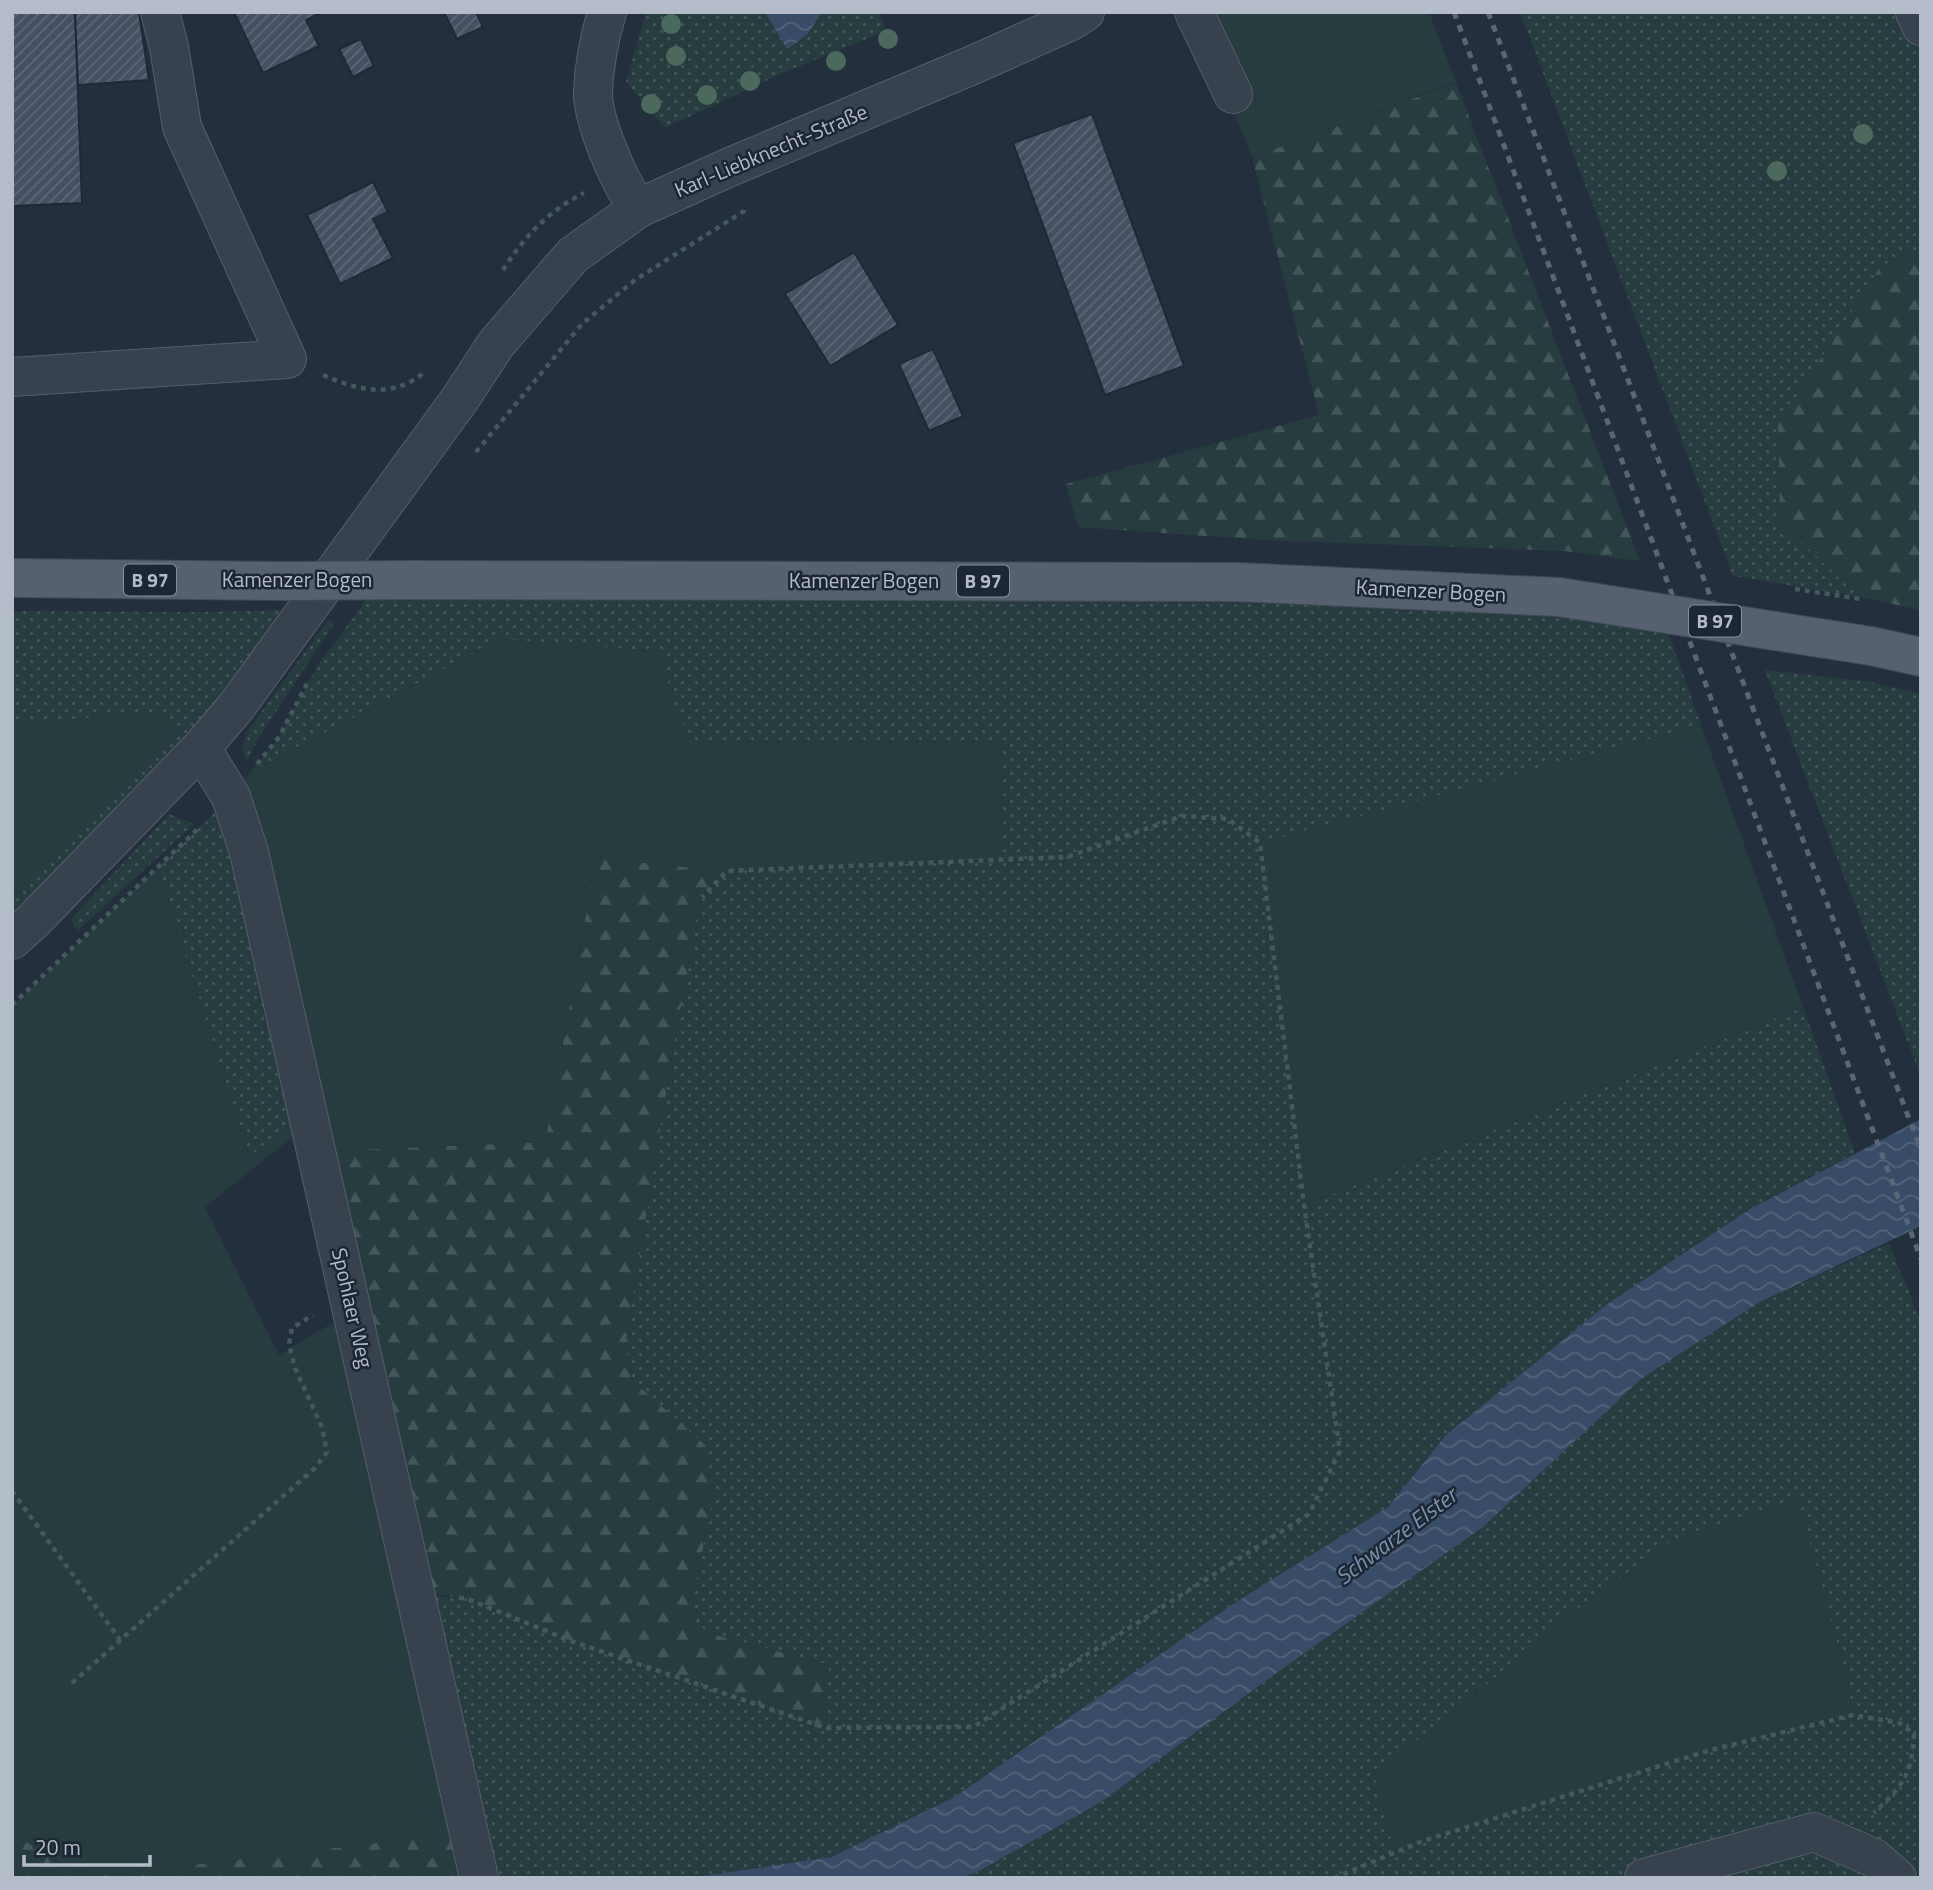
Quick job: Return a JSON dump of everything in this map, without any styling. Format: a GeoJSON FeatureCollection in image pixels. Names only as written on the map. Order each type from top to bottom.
{"type":"FeatureCollection","features":[{"type":"Feature","properties":{"kind":"main road","name":"Kamenzer Bogen"},"geometry":{"type":"LineString","coordinates":[[12,578],[1237,582],[1559,597],[1871,646],[1921,657]]}},
{"type":"Feature","properties":{"kind":"street"},"geometry":{"type":"LineString","coordinates":[[12,377],[287,359],[182,127],[169,47],[160,12]]}},
{"type":"Feature","properties":{"kind":"street"},"geometry":{"type":"LineString","coordinates":[[607,12],[597,47],[593,96],[607,150],[628,196],[639,208]]}},
{"type":"Feature","properties":{"kind":"street","name":"Karl-Liebknecht-Straße"},"geometry":{"type":"LineString","coordinates":[[12,940],[201,748],[236,707],[460,398],[496,344],[573,255],[639,208],[730,166],[975,65],[1085,12]]}},
{"type":"Feature","properties":{"kind":"street"},"geometry":{"type":"LineString","coordinates":[[1194,12],[1233,93]]}},
{"type":"Feature","properties":{"kind":"street"},"geometry":{"type":"LineString","coordinates":[[1915,12],[1921,26]]}},
{"type":"Feature","properties":{"kind":"street","name":"Spohlaer Weg"},"geometry":{"type":"LineString","coordinates":[[201,748],[231,797],[249,852],[480,1878]]}},
{"type":"Feature","properties":{"kind":"street"},"geometry":{"type":"LineString","coordinates":[[1644,1878],[1814,1832],[1874,1858],[1897,1878]]}},
{"type":"Feature","properties":{"kind":"path"},"geometry":{"type":"LineString","coordinates":[[469,461],[582,324],[635,280],[744,211],[747,197],[730,166]]}},
{"type":"Feature","properties":{"kind":"path"},"geometry":{"type":"LineString","coordinates":[[12,1004],[231,797],[279,737],[311,677]]}},
{"type":"Feature","properties":{"kind":"path"},"geometry":{"type":"LineString","coordinates":[[416,1594],[465,1598],[571,1642],[826,1728],[973,1727],[1309,1514],[1340,1451],[1304,1205],[1261,844],[1228,819],[1182,816],[1067,857],[727,871],[702,897]]}},
{"type":"Feature","properties":{"kind":"path"},"geometry":{"type":"LineString","coordinates":[[72,1683],[315,1468],[327,1452],[322,1427],[295,1368],[289,1344],[292,1328],[348,1293]]}},
{"type":"Feature","properties":{"kind":"path"},"geometry":{"type":"LineString","coordinates":[[12,1491],[120,1640]]}},
{"type":"Feature","properties":{"kind":"path"},"geometry":{"type":"LineString","coordinates":[[1334,1878],[1420,1842],[1707,1751],[1853,1715],[1900,1723],[1914,1734],[1913,1758],[1902,1786],[1846,1844]]}},
{"type":"Feature","properties":{"kind":"green space"},"geometry":{"type":"Polygon","coordinates":[[[646,12],[879,12],[886,31],[783,73],[665,128],[626,82],[646,12]]]}},
{"type":"Feature","properties":{"kind":"green space"},"geometry":{"type":"Polygon","coordinates":[[[1192,12],[1429,12],[1456,82],[1252,157],[1192,12]]]}},
{"type":"Feature","properties":{"kind":"green space"},"geometry":{"type":"Polygon","coordinates":[[[1520,12],[1921,12],[1921,248],[1879,267],[1780,522],[1860,597],[1733,576],[1520,12]]]}},
{"type":"Feature","properties":{"kind":"green space"},"geometry":{"type":"Polygon","coordinates":[[[1456,83],[1640,561],[1565,551],[1262,540],[1078,527],[1066,484],[1319,415],[1252,157],[1456,83]]]}},
{"type":"Feature","properties":{"kind":"green space"},"geometry":{"type":"Polygon","coordinates":[[[1921,248],[1921,610],[1860,597],[1780,522],[1778,425],[1880,267],[1921,248]]]}},
{"type":"Feature","properties":{"kind":"green space"},"geometry":{"type":"Polygon","coordinates":[[[1237,582],[1666,626],[1701,725],[1261,844],[1305,1205],[1803,1007],[1855,1153],[1750,1209],[1606,1305],[1446,1435],[1388,1507],[1233,1604],[953,1798],[831,1857],[690,1878],[480,1878],[418,1596],[465,1598],[571,1641],[826,1727],[829,1665],[704,1632],[692,1602],[714,1493],[703,1444],[633,1381],[625,1347],[675,1038],[702,897],[727,871],[1002,860],[1003,741],[695,743],[673,710],[662,652],[500,639],[250,773],[279,737],[318,665],[374,589],[1237,582]]]}},
{"type":"Feature","properties":{"kind":"green space"},"geometry":{"type":"Polygon","coordinates":[[[305,609],[12,939],[12,898],[178,726],[162,711],[12,725],[12,611],[204,612],[305,609]]]}},
{"type":"Feature","properties":{"kind":"green space"},"geometry":{"type":"Polygon","coordinates":[[[328,620],[335,622],[258,739],[247,761],[242,750],[246,733],[328,620]]]}},
{"type":"Feature","properties":{"kind":"green space"},"geometry":{"type":"Polygon","coordinates":[[[500,639],[663,652],[673,710],[696,743],[1003,741],[1002,860],[727,871],[596,858],[545,1142],[319,1151],[232,797],[250,773],[500,639]]]}},
{"type":"Feature","properties":{"kind":"green space"},"geometry":{"type":"Polygon","coordinates":[[[1765,670],[1865,681],[1921,694],[1921,1077],[1765,670]]]}},
{"type":"Feature","properties":{"kind":"green space"},"geometry":{"type":"Polygon","coordinates":[[[162,711],[178,726],[12,898],[12,725],[162,711]]]}},
{"type":"Feature","properties":{"kind":"green space"},"geometry":{"type":"Polygon","coordinates":[[[1701,725],[1803,1007],[1304,1205],[1260,843],[1701,725]]]}},
{"type":"Feature","properties":{"kind":"green space"},"geometry":{"type":"Polygon","coordinates":[[[231,797],[305,1113],[249,1157],[158,867],[231,797]]]}},
{"type":"Feature","properties":{"kind":"green space"},"geometry":{"type":"Polygon","coordinates":[[[169,814],[194,824],[77,931],[71,919],[169,814]]]}},
{"type":"Feature","properties":{"kind":"green space"},"geometry":{"type":"Polygon","coordinates":[[[596,858],[727,871],[702,897],[675,1038],[625,1347],[633,1381],[703,1443],[714,1493],[692,1602],[704,1632],[829,1665],[826,1728],[571,1641],[465,1598],[418,1593],[319,1151],[545,1142],[596,858]]]}},
{"type":"Feature","properties":{"kind":"green space"},"geometry":{"type":"Polygon","coordinates":[[[158,867],[249,1157],[305,1113],[469,1832],[116,1874],[75,1871],[12,1833],[12,1007],[158,867]],[[294,1136],[205,1207],[279,1355],[339,1319],[294,1136]]]}},
{"type":"Feature","properties":{"kind":"green space"},"geometry":{"type":"Polygon","coordinates":[[[1889,1243],[1921,1322],[1921,1878],[962,1878],[1101,1802],[1275,1674],[1483,1527],[1641,1379],[1758,1303],[1889,1243]],[[1797,1500],[1468,1701],[1374,1773],[1395,1852],[1707,1751],[1853,1715],[1845,1671],[1797,1500]]]}},
{"type":"Feature","properties":{"kind":"green space"},"geometry":{"type":"Polygon","coordinates":[[[1798,1500],[1845,1671],[1853,1715],[1707,1751],[1395,1852],[1374,1773],[1468,1701],[1557,1623],[1675,1539],[1798,1500]]]}},
{"type":"Feature","properties":{"kind":"green space"},"geometry":{"type":"Polygon","coordinates":[[[469,1832],[479,1878],[12,1878],[12,1833],[75,1871],[116,1874],[469,1832]]]}},
{"type":"Feature","properties":{"kind":"water"},"geometry":{"type":"Polygon","coordinates":[[[765,12],[822,12],[807,35],[787,49],[765,12]]]}},
{"type":"Feature","properties":{"kind":"water","name":"Schwarze Elster"},"geometry":{"type":"Polygon","coordinates":[[[1921,1119],[1921,1226],[1758,1303],[1641,1379],[1483,1527],[1275,1674],[1101,1802],[962,1878],[690,1878],[831,1857],[953,1798],[1233,1604],[1388,1507],[1446,1435],[1606,1305],[1750,1209],[1921,1119]]]}},
{"type":"Feature","properties":{"kind":"building"},"geometry":{"type":"Polygon","coordinates":[[[12,12],[75,12],[82,203],[12,206],[12,12]]]}},
{"type":"Feature","properties":{"kind":"building"},"geometry":{"type":"Polygon","coordinates":[[[75,12],[139,12],[149,80],[78,85],[75,12]]]}},
{"type":"Feature","properties":{"kind":"building"},"geometry":{"type":"Polygon","coordinates":[[[234,12],[322,12],[306,20],[319,46],[263,73],[234,12]]]}},
{"type":"Feature","properties":{"kind":"building"},"geometry":{"type":"Polygon","coordinates":[[[444,12],[476,12],[483,27],[457,39],[444,12]]]}},
{"type":"Feature","properties":{"kind":"building"},"geometry":{"type":"Polygon","coordinates":[[[361,39],[374,66],[353,77],[339,49],[361,39]]]}},
{"type":"Feature","properties":{"kind":"building"},"geometry":{"type":"Polygon","coordinates":[[[1092,114],[1184,366],[1105,395],[1013,143],[1092,114]]]}},
{"type":"Feature","properties":{"kind":"building"},"geometry":{"type":"Polygon","coordinates":[[[373,182],[388,212],[373,219],[393,258],[340,284],[307,215],[373,182]]]}},
{"type":"Feature","properties":{"kind":"building"},"geometry":{"type":"Polygon","coordinates":[[[854,252],[898,325],[830,366],[785,294],[854,252]]]}},
{"type":"Feature","properties":{"kind":"building"},"geometry":{"type":"Polygon","coordinates":[[[933,349],[963,416],[929,431],[899,364],[933,349]]]}},
{"type":"Feature","properties":{"kind":"railway"},"geometry":{"type":"LineString","coordinates":[[1454,12],[1921,1259]]}},
{"type":"Feature","properties":{"kind":"railway"},"geometry":{"type":"LineString","coordinates":[[1488,12],[1921,1150]]}}]}
